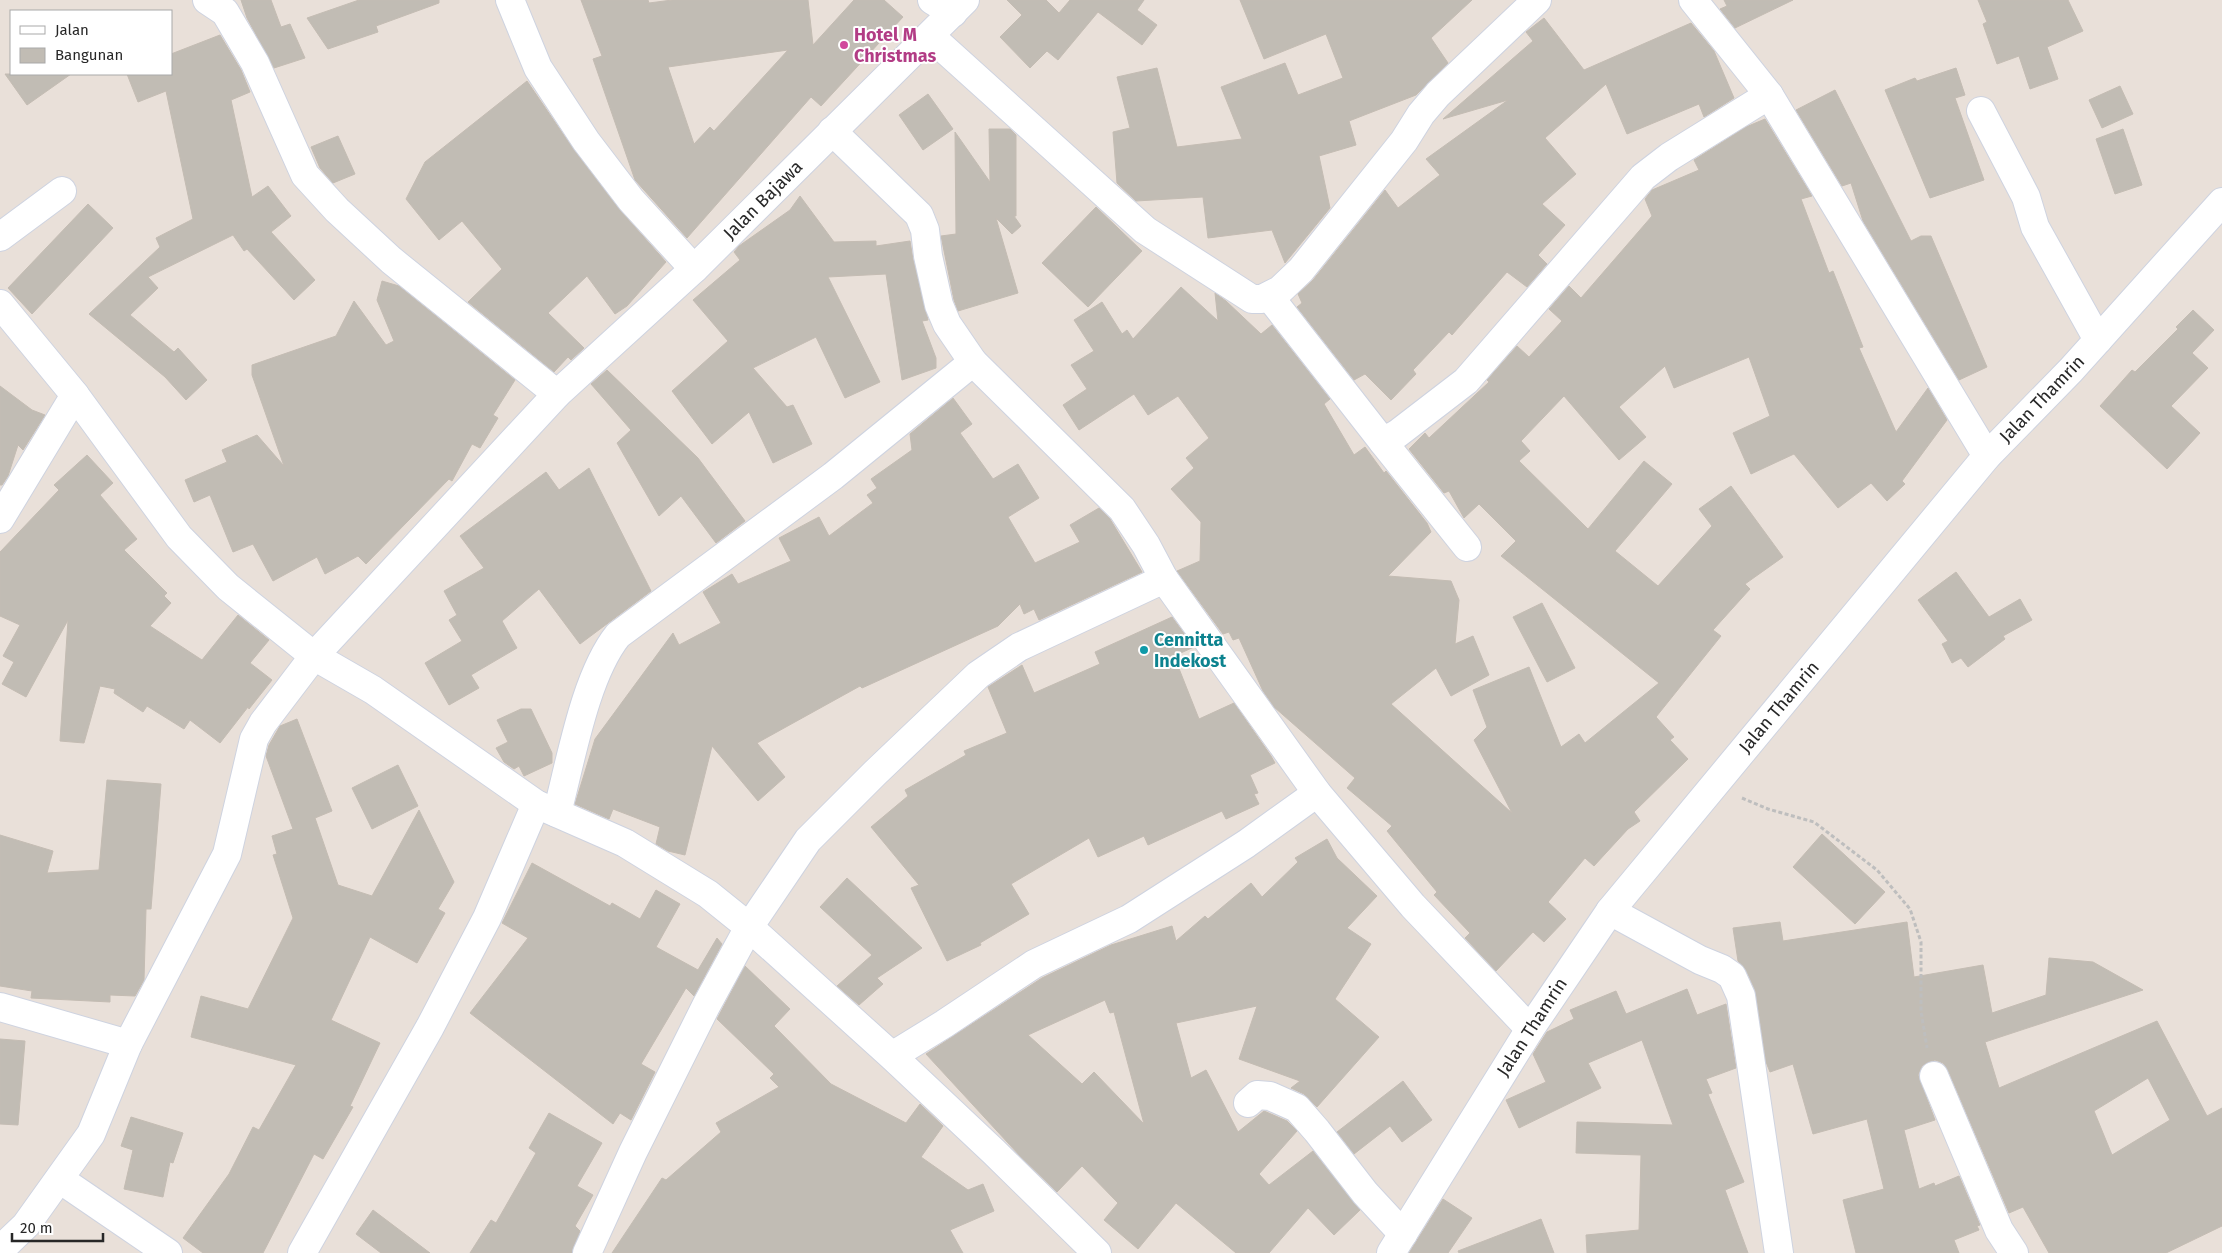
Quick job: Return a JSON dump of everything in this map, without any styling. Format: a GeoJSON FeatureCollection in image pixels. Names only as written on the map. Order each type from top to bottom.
{"type":"FeatureCollection","features":[{"type":"Feature","properties":{"kind":"street"},"geometry":{"type":"LineString","coordinates":[[207,0],[224,12],[255,63],[305,175],[337,210],[391,260],[557,394]]}},
{"type":"Feature","properties":{"kind":"street"},"geometry":{"type":"LineString","coordinates":[[510,0],[538,68],[586,141],[631,200],[694,269]]}},
{"type":"Feature","properties":{"kind":"street"},"geometry":{"type":"LineString","coordinates":[[930,36],[1146,230],[1252,299],[1262,299],[1280,290],[1301,270],[1404,141],[1421,114],[1438,94],[1537,0]]}},
{"type":"Feature","properties":{"kind":"street"},"geometry":{"type":"LineString","coordinates":[[1693,0],[1768,95],[1987,456]]}},
{"type":"Feature","properties":{"kind":"street","name":"Jalan Bajawa"},"geometry":{"type":"LineString","coordinates":[[0,1250],[26,1226],[61,1180],[91,1134],[128,1044],[227,854],[254,738],[263,723],[314,656],[557,394],[694,269],[930,36],[950,4]]}},
{"type":"Feature","properties":{"kind":"street"},"geometry":{"type":"LineString","coordinates":[[1383,442],[1397,434],[1466,381],[1643,178],[1669,157],[1768,95]]}},
{"type":"Feature","properties":{"kind":"street"},"geometry":{"type":"LineString","coordinates":[[1981,111],[2026,197],[2035,227],[2098,340]]}},
{"type":"Feature","properties":{"kind":"street"},"geometry":{"type":"LineString","coordinates":[[832,131],[919,215],[925,230],[928,256],[939,305],[947,324],[973,362],[1122,510],[1146,545],[1164,579],[1317,793],[1413,906],[1530,1029]]}},
{"type":"Feature","properties":{"kind":"street"},"geometry":{"type":"LineString","coordinates":[[0,237],[62,191]]}},
{"type":"Feature","properties":{"kind":"street","name":"Jalan Thamrin"},"geometry":{"type":"LineString","coordinates":[[1397,1243],[1530,1029],[1610,911],[1987,456],[2098,340],[2222,202]]}},
{"type":"Feature","properties":{"kind":"street"},"geometry":{"type":"LineString","coordinates":[[1269,296],[1467,547]]}},
{"type":"Feature","properties":{"kind":"street"},"geometry":{"type":"LineString","coordinates":[[0,304],[76,395],[179,537],[228,587],[314,656],[373,690],[546,808],[625,843],[708,894],[749,927],[892,1056],[1097,1253]]}},
{"type":"Feature","properties":{"kind":"street"},"geometry":{"type":"LineString","coordinates":[[302,1253],[430,1027],[546,808],[592,681],[609,646],[618,635],[834,476],[973,362]]}},
{"type":"Feature","properties":{"kind":"street"},"geometry":{"type":"LineString","coordinates":[[0,519],[76,395]]}},
{"type":"Feature","properties":{"kind":"street"},"geometry":{"type":"LineString","coordinates":[[587,1253],[633,1152],[749,927],[808,840],[874,773],[978,675],[1026,643],[1164,579]]}},
{"type":"Feature","properties":{"kind":"street"},"geometry":{"type":"LineString","coordinates":[[892,1056],[1034,964],[1129,918],[1246,844],[1317,793]]}},
{"type":"Feature","properties":{"kind":"street"},"geometry":{"type":"LineString","coordinates":[[1610,911],[1700,960],[1722,969],[1732,976],[1737,984],[1741,996],[1778,1253]]}},
{"type":"Feature","properties":{"kind":"street"},"geometry":{"type":"LineString","coordinates":[[0,1006],[128,1044]]}},
{"type":"Feature","properties":{"kind":"street"},"geometry":{"type":"LineString","coordinates":[[1934,1076],[1999,1230],[2014,1253]]}},
{"type":"Feature","properties":{"kind":"street"},"geometry":{"type":"LineString","coordinates":[[1248,1103],[1257,1095],[1270,1096],[1297,1108],[1318,1131],[1364,1193],[1397,1243]]}},
{"type":"Feature","properties":{"kind":"street"},"geometry":{"type":"LineString","coordinates":[[61,1180],[168,1253]]}},
{"type":"Feature","properties":{"kind":"path"},"geometry":{"type":"LineString","coordinates":[[1718,780],[1727,792],[1768,809],[1814,822],[1877,870],[1910,909],[1921,942],[1921,1011],[1934,1076]]}},
{"type":"Feature","properties":{"kind":"building"},"geometry":{"type":"Polygon","coordinates":[[[241,0],[271,0],[281,27],[290,24],[305,58],[274,68],[247,18],[241,0]]]}},
{"type":"Feature","properties":{"kind":"building"},"geometry":{"type":"Polygon","coordinates":[[[359,0],[439,0],[439,3],[376,26],[378,32],[328,49],[307,18],[359,0]]]}},
{"type":"Feature","properties":{"kind":"building"},"geometry":{"type":"Polygon","coordinates":[[[581,0],[648,0],[649,3],[672,0],[808,0],[813,45],[854,0],[884,0],[903,17],[821,106],[811,97],[687,238],[635,180],[593,59],[602,56],[581,0]],[[788,50],[668,67],[694,144],[710,127],[714,131],[788,50]]]}},
{"type":"Feature","properties":{"kind":"building"},"geometry":{"type":"Polygon","coordinates":[[[1007,0],[1046,0],[1059,13],[1070,0],[1144,0],[1137,10],[1157,25],[1142,45],[1098,12],[1058,60],[1047,51],[1030,68],[1000,37],[1022,15],[1007,0]]]}},
{"type":"Feature","properties":{"kind":"building"},"geometry":{"type":"Polygon","coordinates":[[[1240,0],[1472,0],[1431,38],[1448,63],[1416,95],[1349,121],[1356,145],[1319,156],[1330,208],[1285,263],[1272,230],[1208,238],[1203,197],[1136,201],[1117,183],[1113,132],[1130,128],[1117,77],[1157,68],[1177,147],[1242,139],[1221,87],[1285,63],[1298,95],[1343,78],[1326,34],[1264,59],[1240,0]]]}},
{"type":"Feature","properties":{"kind":"building"},"geometry":{"type":"Polygon","coordinates":[[[1724,0],[1793,0],[1735,28],[1720,9],[1727,6],[1724,0]]]}},
{"type":"Feature","properties":{"kind":"building"},"geometry":{"type":"Polygon","coordinates":[[[1978,0],[2068,0],[2083,31],[2047,47],[2058,79],[2030,89],[2019,56],[1997,64],[1983,24],[1987,22],[1978,0]]]}},
{"type":"Feature","properties":{"kind":"building"},"geometry":{"type":"Polygon","coordinates":[[[1544,18],[1584,70],[1691,23],[1714,51],[1734,98],[1704,117],[1699,104],[1627,134],[1606,84],[1545,138],[1576,174],[1542,204],[1565,225],[1538,255],[1547,264],[1527,287],[1507,272],[1452,335],[1449,332],[1413,370],[1416,374],[1391,400],[1365,374],[1354,380],[1297,307],[1302,303],[1298,294],[1313,280],[1385,190],[1398,208],[1440,175],[1426,159],[1508,100],[1443,119],[1533,41],[1526,32],[1544,18]]]}},
{"type":"Feature","properties":{"kind":"building"},"geometry":{"type":"Polygon","coordinates":[[[220,35],[241,70],[250,92],[231,100],[252,197],[268,186],[291,216],[271,232],[315,280],[294,300],[247,249],[244,251],[233,235],[148,277],[158,288],[130,315],[174,352],[178,348],[207,380],[186,400],[165,377],[89,314],[160,247],[156,238],[193,219],[166,91],[138,102],[127,75],[172,75],[172,54],[220,35]]]}},
{"type":"Feature","properties":{"kind":"building"},"geometry":{"type":"Polygon","coordinates":[[[1956,68],[1965,95],[1955,98],[1984,180],[1930,198],[1885,90],[1915,78],[1917,81],[1956,68]]]}},
{"type":"Feature","properties":{"kind":"building"},"geometry":{"type":"Polygon","coordinates":[[[5,74],[70,75],[27,105],[5,74]]]}},
{"type":"Feature","properties":{"kind":"building"},"geometry":{"type":"Polygon","coordinates":[[[527,81],[574,150],[619,209],[666,262],[627,306],[615,314],[587,276],[548,313],[584,348],[571,360],[568,357],[554,372],[468,302],[502,269],[462,221],[439,240],[406,199],[425,162],[527,81]]]}},
{"type":"Feature","properties":{"kind":"building"},"geometry":{"type":"Polygon","coordinates":[[[2120,86],[2133,114],[2102,128],[2089,100],[2120,86]]]}},
{"type":"Feature","properties":{"kind":"building"},"geometry":{"type":"Polygon","coordinates":[[[1835,90],[1911,241],[1921,236],[1931,236],[1987,367],[1959,380],[1863,221],[1851,183],[1842,186],[1796,110],[1835,90]]]}},
{"type":"Feature","properties":{"kind":"building"},"geometry":{"type":"Polygon","coordinates":[[[928,94],[953,129],[923,150],[899,115],[928,94]]]}},
{"type":"Feature","properties":{"kind":"building"},"geometry":{"type":"Polygon","coordinates":[[[1765,119],[1812,196],[1801,199],[1829,273],[1833,271],[1863,347],[1859,348],[1896,432],[1928,388],[1947,420],[1902,481],[1905,484],[1887,501],[1871,483],[1838,508],[1794,454],[1751,474],[1733,433],[1770,416],[1749,357],[1674,388],[1665,366],[1619,407],[1646,437],[1619,460],[1564,396],[1521,441],[1530,451],[1519,461],[1588,529],[1644,461],[1672,484],[1615,551],[1658,586],[1712,526],[1699,509],[1731,486],[1783,557],[1745,584],[1750,589],[1713,630],[1721,636],[1656,717],[1674,737],[1670,740],[1688,759],[1634,812],[1640,821],[1628,829],[1594,866],[1585,858],[1548,902],[1566,919],[1544,942],[1533,932],[1496,971],[1465,938],[1470,933],[1434,895],[1437,892],[1387,831],[1392,826],[1347,788],[1355,778],[1274,707],[1263,691],[1239,638],[1233,640],[1229,632],[1223,634],[1177,571],[1200,561],[1201,522],[1171,489],[1194,468],[1186,458],[1209,438],[1178,396],[1148,415],[1134,394],[1079,430],[1063,405],[1087,389],[1071,365],[1094,351],[1074,320],[1102,302],[1122,334],[1127,330],[1133,339],[1181,287],[1218,321],[1215,293],[1261,334],[1272,325],[1330,399],[1324,404],[1354,455],[1365,447],[1384,473],[1386,471],[1427,523],[1431,532],[1388,576],[1451,581],[1459,600],[1455,644],[1473,636],[1489,675],[1451,696],[1436,668],[1391,704],[1512,813],[1474,740],[1487,727],[1473,690],[1529,667],[1561,747],[1579,734],[1585,743],[1659,683],[1501,556],[1516,541],[1479,504],[1464,518],[1449,491],[1444,493],[1409,449],[1425,433],[1429,438],[1489,382],[1487,380],[1517,346],[1529,357],[1562,321],[1549,309],[1569,286],[1581,298],[1652,216],[1645,199],[1652,190],[1699,170],[1694,160],[1746,127],[1765,119]]]}},
{"type":"Feature","properties":{"kind":"building"},"geometry":{"type":"Polygon","coordinates":[[[989,129],[1010,129],[1016,135],[1016,216],[1014,216],[1021,226],[1012,234],[996,218],[1018,293],[958,311],[941,236],[956,234],[955,132],[990,182],[989,129]]]}},
{"type":"Feature","properties":{"kind":"building"},"geometry":{"type":"Polygon","coordinates":[[[2123,129],[2142,185],[2115,194],[2096,139],[2123,129]]]}},
{"type":"Feature","properties":{"kind":"building"},"geometry":{"type":"Polygon","coordinates":[[[338,136],[355,174],[333,183],[320,168],[311,147],[338,136]]]}},
{"type":"Feature","properties":{"kind":"building"},"geometry":{"type":"Polygon","coordinates":[[[800,196],[834,242],[876,241],[876,246],[910,241],[928,320],[922,321],[936,358],[936,368],[902,380],[886,274],[828,277],[880,382],[845,398],[816,337],[753,368],[787,407],[793,405],[812,444],[773,463],[749,412],[712,444],[672,391],[728,341],[693,300],[740,260],[734,252],[739,246],[790,210],[800,196]]]}},
{"type":"Feature","properties":{"kind":"building"},"geometry":{"type":"Polygon","coordinates":[[[88,204],[113,228],[32,314],[8,288],[88,204]]]}},
{"type":"Feature","properties":{"kind":"building"},"geometry":{"type":"Polygon","coordinates":[[[1096,207],[1142,251],[1088,307],[1042,263],[1096,207]]]}},
{"type":"Feature","properties":{"kind":"building"},"geometry":{"type":"Polygon","coordinates":[[[382,281],[399,286],[515,380],[493,415],[498,418],[480,448],[472,444],[452,481],[449,479],[366,564],[358,556],[325,574],[317,557],[273,581],[253,544],[233,552],[210,495],[194,502],[185,480],[227,462],[222,450],[257,435],[284,466],[252,375],[252,365],[336,336],[354,301],[386,345],[394,341],[377,300],[382,281]]]}},
{"type":"Feature","properties":{"kind":"building"},"geometry":{"type":"Polygon","coordinates":[[[2193,310],[2214,330],[2192,353],[2208,368],[2171,406],[2200,433],[2167,469],[2100,406],[2132,370],[2135,372],[2178,329],[2176,327],[2193,310]]]}},
{"type":"Feature","properties":{"kind":"building"},"geometry":{"type":"Polygon","coordinates":[[[607,370],[698,458],[745,521],[716,543],[681,496],[659,516],[617,443],[631,430],[591,384],[607,370]]]}},
{"type":"Feature","properties":{"kind":"building"},"geometry":{"type":"Polygon","coordinates":[[[0,386],[32,410],[45,415],[23,450],[18,445],[8,476],[2,485],[0,485],[0,386]]]}},
{"type":"Feature","properties":{"kind":"building"},"geometry":{"type":"Polygon","coordinates":[[[953,398],[972,424],[960,433],[993,479],[1018,464],[1039,498],[1008,517],[1035,563],[1080,542],[1070,525],[1099,508],[1110,519],[1142,572],[1039,620],[1034,609],[1024,614],[1020,604],[998,626],[862,688],[860,686],[757,743],[785,777],[758,801],[712,746],[685,855],[668,851],[656,844],[660,827],[613,809],[609,819],[575,804],[595,739],[673,633],[679,645],[721,623],[703,592],[732,574],[738,584],[791,561],[779,538],[819,517],[829,536],[873,503],[867,495],[877,488],[871,479],[912,450],[910,434],[953,398]]]}},
{"type":"Feature","properties":{"kind":"building"},"geometry":{"type":"Polygon","coordinates":[[[87,455],[113,483],[100,495],[137,539],[124,550],[167,593],[164,596],[171,603],[150,626],[202,660],[238,615],[269,640],[250,663],[272,680],[220,743],[190,720],[184,729],[147,706],[143,712],[114,693],[115,689],[100,686],[84,743],[60,741],[68,620],[26,697],[2,684],[14,662],[3,656],[20,625],[0,616],[0,552],[59,490],[54,485],[87,455]]]}},
{"type":"Feature","properties":{"kind":"building"},"geometry":{"type":"Polygon","coordinates":[[[589,468],[651,591],[580,644],[539,589],[502,621],[517,648],[471,675],[479,688],[449,705],[425,663],[462,641],[449,620],[457,615],[444,591],[484,568],[460,536],[546,472],[559,490],[589,468]]]}},
{"type":"Feature","properties":{"kind":"building"},"geometry":{"type":"Polygon","coordinates":[[[1956,572],[1989,617],[2020,599],[2032,620],[2003,636],[2005,639],[1968,667],[1961,658],[1952,663],[1942,644],[1948,641],[1918,600],[1956,572]]]}},
{"type":"Feature","properties":{"kind":"building"},"geometry":{"type":"Polygon","coordinates":[[[1542,603],[1575,668],[1547,682],[1513,617],[1542,603]]]}},
{"type":"Feature","properties":{"kind":"building"},"geometry":{"type":"Polygon","coordinates":[[[1172,617],[1194,647],[1174,656],[1199,719],[1234,703],[1275,763],[1250,775],[1258,793],[1254,794],[1259,804],[1226,819],[1222,811],[1148,845],[1144,836],[1098,857],[1089,838],[1011,884],[1029,914],[980,943],[981,945],[947,961],[911,888],[919,885],[871,827],[908,796],[905,790],[966,755],[964,751],[1007,733],[988,687],[1022,665],[1034,693],[1100,664],[1095,652],[1172,617]]]}},
{"type":"Feature","properties":{"kind":"building"},"geometry":{"type":"Polygon","coordinates":[[[521,709],[531,709],[552,753],[552,763],[524,776],[519,766],[514,769],[504,762],[496,748],[508,742],[497,720],[521,709]]]}},
{"type":"Feature","properties":{"kind":"building"},"geometry":{"type":"Polygon","coordinates":[[[297,719],[332,811],[315,818],[338,885],[372,896],[419,810],[454,882],[438,909],[445,913],[417,963],[370,937],[331,1020],[380,1043],[350,1106],[353,1107],[323,1159],[314,1154],[263,1253],[203,1253],[183,1238],[229,1174],[253,1127],[259,1130],[296,1065],[191,1037],[201,996],[248,1009],[293,918],[273,855],[277,854],[272,836],[293,829],[266,756],[269,745],[280,726],[297,719]]]}},
{"type":"Feature","properties":{"kind":"building"},"geometry":{"type":"Polygon","coordinates":[[[398,765],[418,806],[372,829],[352,788],[398,765]]]}},
{"type":"Feature","properties":{"kind":"building"},"geometry":{"type":"Polygon","coordinates":[[[107,780],[161,784],[151,909],[146,909],[144,980],[135,996],[110,995],[110,1002],[31,998],[32,991],[0,986],[0,835],[53,851],[47,873],[99,870],[107,780]]]}},
{"type":"Feature","properties":{"kind":"building"},"geometry":{"type":"Polygon","coordinates":[[[1822,834],[1885,892],[1855,924],[1793,867],[1822,834]]]}},
{"type":"Feature","properties":{"kind":"building"},"geometry":{"type":"Polygon","coordinates":[[[1327,839],[1337,858],[1377,896],[1347,928],[1371,944],[1335,999],[1379,1037],[1317,1107],[1304,1094],[1291,1088],[1300,1081],[1239,1059],[1257,1006],[1176,1023],[1191,1078],[1206,1070],[1238,1132],[1264,1111],[1287,1121],[1297,1131],[1259,1174],[1269,1185],[1313,1151],[1360,1210],[1334,1235],[1308,1208],[1269,1253],[1236,1253],[1176,1203],[1138,1249],[1104,1220],[1118,1203],[1082,1166],[1057,1192],[1020,1156],[926,1054],[1042,978],[1111,945],[1172,926],[1176,941],[1205,916],[1208,919],[1251,883],[1262,897],[1298,862],[1295,858],[1327,839]],[[1105,1000],[1028,1035],[1082,1084],[1094,1072],[1144,1124],[1114,1012],[1110,1013],[1105,1000]]]}},
{"type":"Feature","properties":{"kind":"building"},"geometry":{"type":"Polygon","coordinates":[[[532,863],[610,906],[612,903],[640,919],[656,890],[680,904],[656,947],[698,970],[717,938],[722,944],[694,996],[686,988],[641,1064],[655,1072],[631,1120],[620,1113],[613,1124],[470,1013],[528,938],[502,923],[532,863]]]}},
{"type":"Feature","properties":{"kind":"building"},"geometry":{"type":"Polygon","coordinates":[[[847,878],[922,948],[877,978],[883,984],[859,1005],[837,986],[872,955],[820,907],[847,878]]]}},
{"type":"Feature","properties":{"kind":"building"},"geometry":{"type":"Polygon","coordinates":[[[1780,922],[1783,941],[1907,922],[1914,977],[1983,965],[1992,1013],[2046,995],[2049,958],[2093,962],[2143,990],[1985,1042],[1999,1088],[2157,1021],[2207,1116],[2222,1108],[2222,1226],[2166,1253],[2049,1253],[2023,1207],[2009,1213],[1948,1070],[1943,1063],[1935,1060],[1922,1066],[1918,1075],[1935,1120],[1904,1130],[1919,1189],[1934,1183],[1935,1186],[1959,1176],[1980,1225],[1977,1226],[1979,1230],[1954,1240],[1959,1253],[1856,1253],[1843,1200],[1884,1189],[1867,1119],[1813,1134],[1793,1064],[1770,1072],[1766,1062],[1755,990],[1746,970],[1738,961],[1733,928],[1780,922]],[[2148,1078],[2094,1111],[2112,1155],[2170,1120],[2148,1078]]]}},
{"type":"Feature","properties":{"kind":"building"},"geometry":{"type":"Polygon","coordinates":[[[745,966],[790,1009],[774,1026],[831,1084],[906,1123],[920,1104],[943,1126],[921,1157],[968,1190],[983,1184],[994,1211],[950,1230],[963,1253],[612,1253],[662,1178],[666,1180],[721,1132],[716,1123],[779,1087],[770,1078],[774,1074],[717,1019],[745,966]]]}},
{"type":"Feature","properties":{"kind":"building"},"geometry":{"type":"Polygon","coordinates":[[[1687,989],[1697,1015],[1726,1004],[1736,1068],[1706,1079],[1712,1093],[1708,1094],[1744,1182],[1725,1190],[1748,1253],[1587,1253],[1586,1235],[1639,1230],[1641,1155],[1576,1153],[1577,1122],[1673,1125],[1642,1040],[1588,1063],[1601,1088],[1519,1128],[1506,1100],[1546,1082],[1533,1054],[1547,1032],[1574,1019],[1570,1010],[1616,991],[1626,1014],[1687,989]]]}},
{"type":"Feature","properties":{"kind":"building"},"geometry":{"type":"Polygon","coordinates":[[[0,1039],[25,1041],[18,1125],[0,1124],[0,1039]]]}},
{"type":"Feature","properties":{"kind":"building"},"geometry":{"type":"Polygon","coordinates":[[[1403,1081],[1432,1120],[1402,1142],[1390,1126],[1354,1154],[1337,1132],[1403,1081]]]}},
{"type":"Feature","properties":{"kind":"building"},"geometry":{"type":"Polygon","coordinates":[[[549,1113],[602,1143],[577,1186],[593,1195],[575,1226],[580,1231],[572,1253],[470,1253],[491,1220],[496,1223],[536,1153],[529,1148],[549,1113]]]}},
{"type":"Feature","properties":{"kind":"building"},"geometry":{"type":"Polygon","coordinates":[[[131,1117],[183,1133],[173,1163],[170,1162],[163,1197],[124,1189],[133,1150],[121,1146],[131,1117]]]}},
{"type":"Feature","properties":{"kind":"building"},"geometry":{"type":"Polygon","coordinates":[[[1443,1199],[1472,1218],[1448,1253],[1409,1253],[1443,1199]]]}},
{"type":"Feature","properties":{"kind":"building"},"geometry":{"type":"Polygon","coordinates":[[[373,1210],[430,1253],[381,1253],[356,1234],[373,1210]]]}},
{"type":"Feature","properties":{"kind":"building"},"geometry":{"type":"Polygon","coordinates":[[[1541,1219],[1554,1253],[1459,1253],[1458,1251],[1541,1219]]]}},
{"type":"Feature","properties":{"kind":"place","name":"Hotel M Christmas"},"geometry":{"type":"Point","coordinates":[844,45]}},
{"type":"Feature","properties":{"kind":"place","name":"Cennitta Indekost"},"geometry":{"type":"Point","coordinates":[1144,650]}}]}
